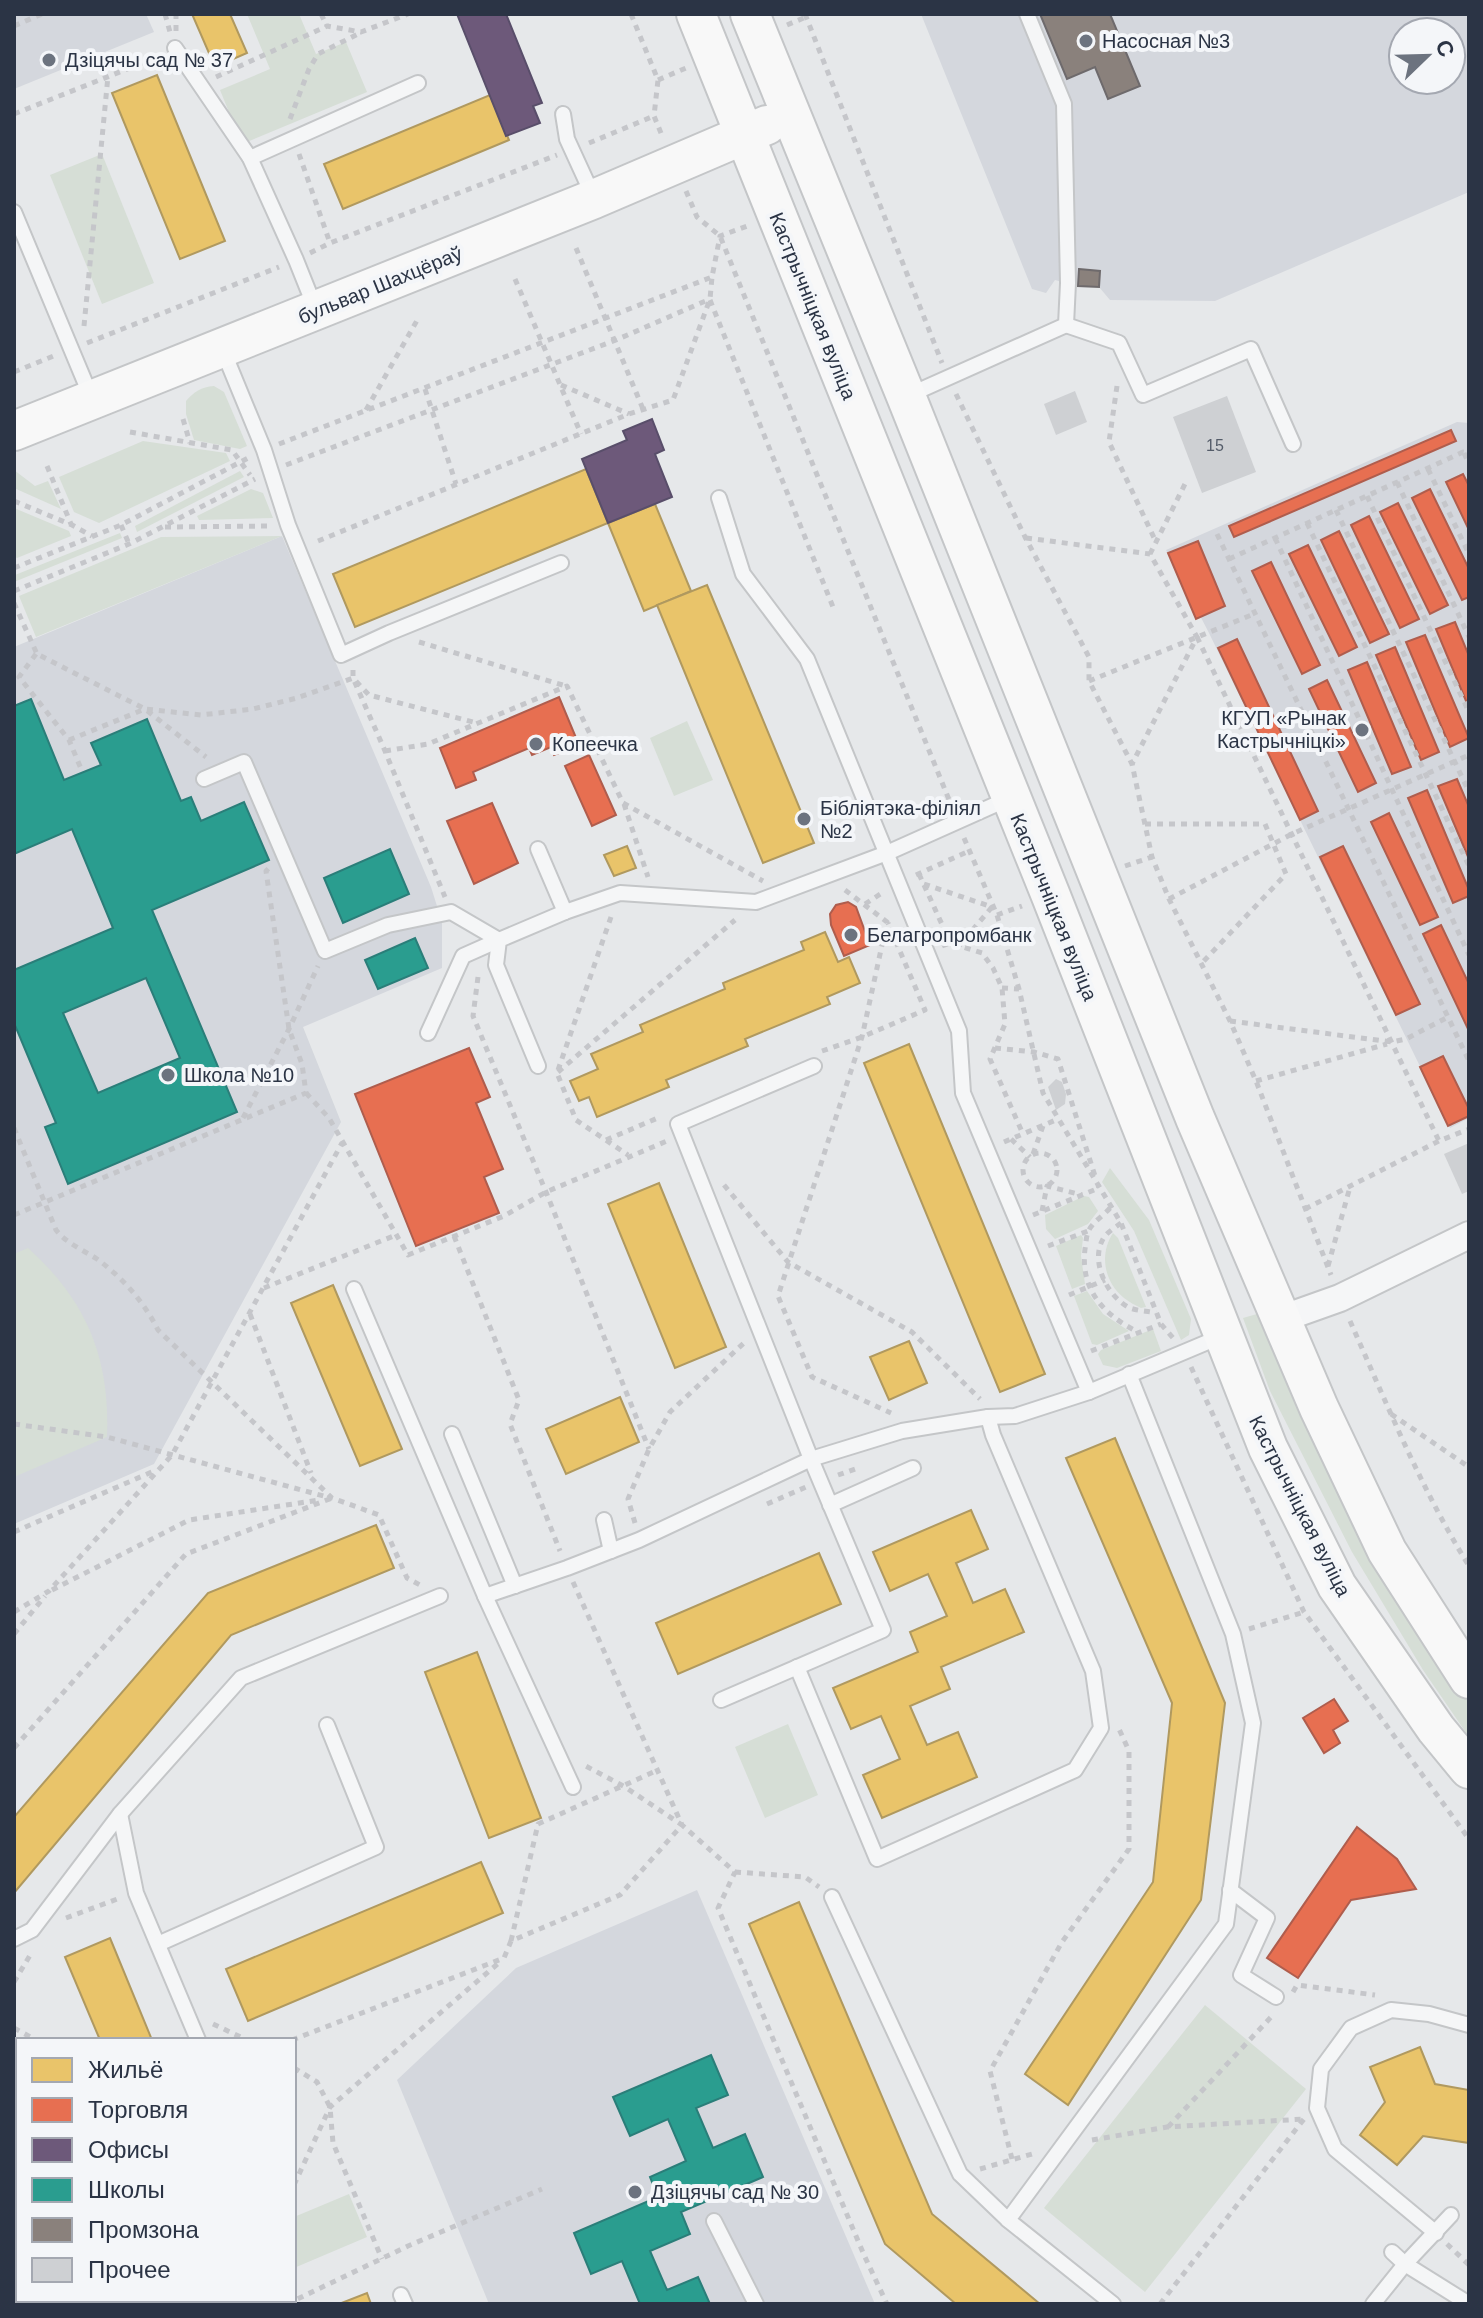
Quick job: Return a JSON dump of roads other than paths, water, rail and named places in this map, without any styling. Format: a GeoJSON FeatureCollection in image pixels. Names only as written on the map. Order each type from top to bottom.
{"type":"FeatureCollection","features":[{"type":"Feature","properties":{"kind":"main road","name":"Кастрычніцкая вуліца"},"geometry":{"type":"LineString","coordinates":[[696,14],[1051,896],[1268,1448],[1337,1586],[1436,1729],[1469,1769]]}},
{"type":"Feature","properties":{"kind":"main road"},"geometry":{"type":"LineString","coordinates":[[750,14],[906,396],[1096,876],[1319,1408],[1387,1551],[1469,1679]]}},
{"type":"Feature","properties":{"kind":"main road","name":"бульвар Шахцёраў"},"geometry":{"type":"LineString","coordinates":[[14,431],[594,199],[790,115]]}},
{"type":"Feature","properties":{"kind":"street"},"geometry":{"type":"LineString","coordinates":[[1281,1319],[1340,1298],[1469,1235]]}},
{"type":"Feature","properties":{"kind":"lane"},"geometry":{"type":"LineString","coordinates":[[1027,14],[1064,104],[1066,325]]}},
{"type":"Feature","properties":{"kind":"lane"},"geometry":{"type":"LineString","coordinates":[[175,48],[250,158],[316,310]]}},
{"type":"Feature","properties":{"kind":"lane"},"geometry":{"type":"LineString","coordinates":[[250,158],[418,83]]}},
{"type":"Feature","properties":{"kind":"lane"},"geometry":{"type":"LineString","coordinates":[[563,114],[567,139],[594,199]]}},
{"type":"Feature","properties":{"kind":"lane"},"geometry":{"type":"LineString","coordinates":[[14,212],[92,400]]}},
{"type":"Feature","properties":{"kind":"lane"},"geometry":{"type":"LineString","coordinates":[[906,396],[1066,325],[1119,343],[1143,395],[1251,349],[1293,444]]}},
{"type":"Feature","properties":{"kind":"lane"},"geometry":{"type":"LineString","coordinates":[[222,348],[264,450],[288,525],[341,655],[561,563]]}},
{"type":"Feature","properties":{"kind":"lane"},"geometry":{"type":"LineString","coordinates":[[719,498],[743,574],[807,659],[959,1031],[963,1093],[1089,1392]]}},
{"type":"Feature","properties":{"kind":"lane"},"geometry":{"type":"LineString","coordinates":[[204,779],[244,762],[325,951],[388,925],[451,912],[499,940]]}},
{"type":"Feature","properties":{"kind":"lane"},"geometry":{"type":"LineString","coordinates":[[428,1033],[463,956],[565,912],[620,893],[756,902],[887,853],[1010,798]]}},
{"type":"Feature","properties":{"kind":"lane"},"geometry":{"type":"LineString","coordinates":[[538,849],[565,912]]}},
{"type":"Feature","properties":{"kind":"lane"},"geometry":{"type":"LineString","coordinates":[[499,940],[496,965],[538,1066]]}},
{"type":"Feature","properties":{"kind":"lane"},"geometry":{"type":"LineString","coordinates":[[721,1700],[883,1630],[811,1459],[678,1124],[814,1066]]}},
{"type":"Feature","properties":{"kind":"lane"},"geometry":{"type":"LineString","coordinates":[[354,1289],[485,1596],[573,1787]]}},
{"type":"Feature","properties":{"kind":"lane"},"geometry":{"type":"LineString","coordinates":[[485,1596],[639,1540],[811,1459],[902,1431],[988,1417],[1015,1416],[1089,1392],[1222,1336]]}},
{"type":"Feature","properties":{"kind":"lane"},"geometry":{"type":"LineString","coordinates":[[1008,2220],[1226,1924],[1253,1723],[1233,1634],[1129,1374]]}},
{"type":"Feature","properties":{"kind":"lane"},"geometry":{"type":"LineString","coordinates":[[797,1667],[877,1859],[1075,1770],[1101,1728],[1093,1671],[988,1417]]}},
{"type":"Feature","properties":{"kind":"lane"},"geometry":{"type":"LineString","coordinates":[[452,1434],[515,1586]]}},
{"type":"Feature","properties":{"kind":"lane"},"geometry":{"type":"LineString","coordinates":[[830,1505],[913,1468]]}},
{"type":"Feature","properties":{"kind":"lane"},"geometry":{"type":"LineString","coordinates":[[604,1520],[611,1551]]}},
{"type":"Feature","properties":{"kind":"lane"},"geometry":{"type":"LineString","coordinates":[[14,1939],[32,1930],[120,1814],[241,1678],[440,1596]]}},
{"type":"Feature","properties":{"kind":"lane"},"geometry":{"type":"LineString","coordinates":[[158,1944],[376,1847],[327,1725]]}},
{"type":"Feature","properties":{"kind":"lane"},"geometry":{"type":"LineString","coordinates":[[120,1814],[136,1893],[197,2038]]}},
{"type":"Feature","properties":{"kind":"lane"},"geometry":{"type":"LineString","coordinates":[[1230,1890],[1267,1918],[1241,1975],[1284,1996]]}},
{"type":"Feature","properties":{"kind":"lane"},"geometry":{"type":"LineString","coordinates":[[832,1897],[960,2174],[1008,2220],[1113,2304]]}},
{"type":"Feature","properties":{"kind":"lane"},"geometry":{"type":"LineString","coordinates":[[1436,2233],[1335,2149],[1317,2108],[1321,2069],[1351,2028],[1391,2010],[1429,2014],[1469,2025]]}},
{"type":"Feature","properties":{"kind":"lane"},"geometry":{"type":"LineString","coordinates":[[1373,2304],[1451,2215]]}},
{"type":"Feature","properties":{"kind":"lane"},"geometry":{"type":"LineString","coordinates":[[714,2221],[756,2304]]}},
{"type":"Feature","properties":{"kind":"lane"},"geometry":{"type":"LineString","coordinates":[[1392,2252],[1405,2264],[1469,2304]]}},
{"type":"Feature","properties":{"kind":"place","name":"Насосная №3"},"geometry":{"type":"Point","coordinates":[1086,41]}},
{"type":"Feature","properties":{"kind":"place","name":"Дзіцячы сад № 37"},"geometry":{"type":"Point","coordinates":[49,60]}},
{"type":"Feature","properties":{"kind":"place","name":"КГУП «Рынак Кастрычніцкі»"},"geometry":{"type":"Point","coordinates":[1362,730]}},
{"type":"Feature","properties":{"kind":"place","name":"Копеечка"},"geometry":{"type":"Point","coordinates":[536,744]}},
{"type":"Feature","properties":{"kind":"place","name":"Бібліятэка-філіял №2"},"geometry":{"type":"Point","coordinates":[804,819]}},
{"type":"Feature","properties":{"kind":"place","name":"Белагропромбанк"},"geometry":{"type":"Point","coordinates":[851,935]}},
{"type":"Feature","properties":{"kind":"place","name":"Школа №10"},"geometry":{"type":"Point","coordinates":[168,1075]}},
{"type":"Feature","properties":{"kind":"place","name":"Дзіцячы сад № 30"},"geometry":{"type":"Point","coordinates":[635,2192]}}]}
